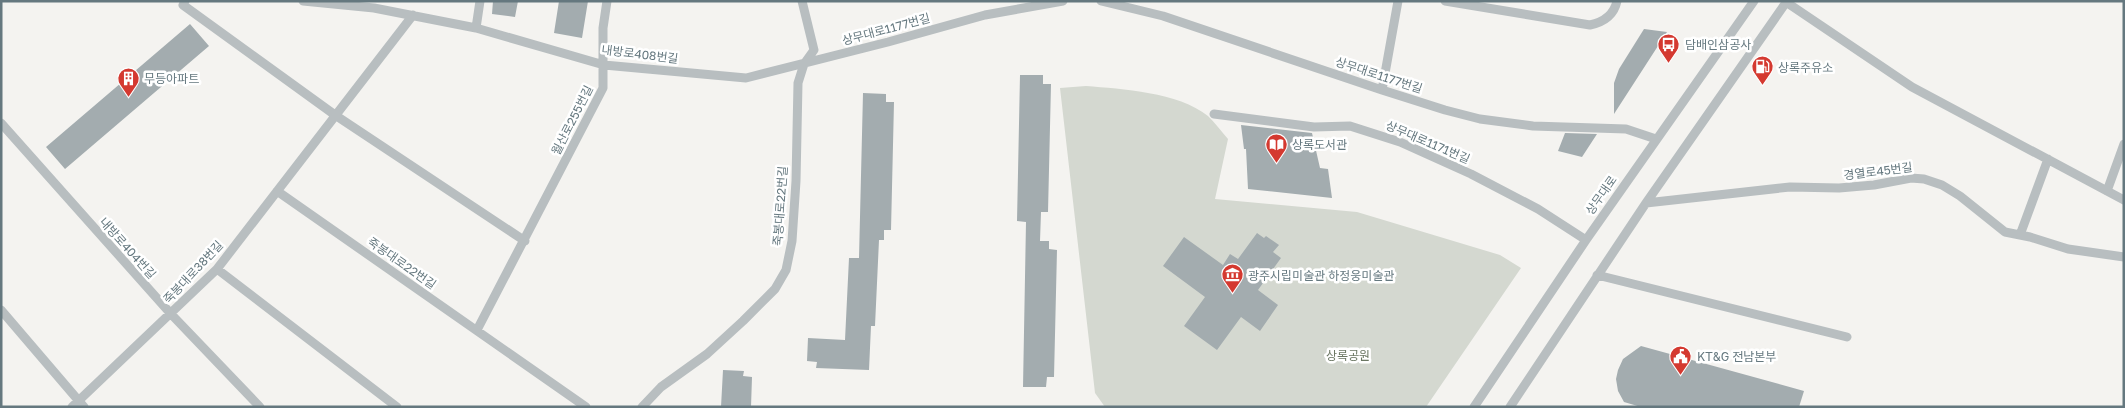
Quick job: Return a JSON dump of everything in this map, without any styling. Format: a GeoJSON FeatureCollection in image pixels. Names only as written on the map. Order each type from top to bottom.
{"type":"FeatureCollection","features":[{"type":"Feature","properties":{"kind":"street"},"geometry":{"type":"LineString","coordinates":[[185,1],[183,5],[335,115],[525,241]]}},
{"type":"Feature","properties":{"kind":"street","name":"내방로408번길"},"geometry":{"type":"LineString","coordinates":[[303,1],[374,5],[476,28],[604,65],[746,78],[804,64]]}},
{"type":"Feature","properties":{"kind":"street"},"geometry":{"type":"LineString","coordinates":[[476,28],[480,1]]}},
{"type":"Feature","properties":{"kind":"street","name":"월산로255번길"},"geometry":{"type":"LineString","coordinates":[[477,330],[603,88],[603,28],[607,1]]}},
{"type":"Feature","properties":{"kind":"street","name":"죽봉대로22번길"},"geometry":{"type":"LineString","coordinates":[[642,407],[661,387],[707,354],[743,321],[775,289],[786,270],[792,241],[798,83],[804,64],[814,50],[802,1]]}},
{"type":"Feature","properties":{"kind":"street","name":"상무대로1177번길"},"geometry":{"type":"LineString","coordinates":[[804,64],[985,15],[1063,1]]}},
{"type":"Feature","properties":{"kind":"street","name":"상무대로1177번길"},"geometry":{"type":"LineString","coordinates":[[1101,1],[1163,16],[1445,110],[1506,124],[1626,129],[1656,140]]}},
{"type":"Feature","properties":{"kind":"street"},"geometry":{"type":"LineString","coordinates":[[1382,90],[1398,1]]}},
{"type":"Feature","properties":{"kind":"street"},"geometry":{"type":"LineString","coordinates":[[1445,1],[1590,25],[1602,22],[1616,6]]}},
{"type":"Feature","properties":{"kind":"street","name":"상무대로"},"geometry":{"type":"LineString","coordinates":[[1474,407],[1586,240],[1754,1]]}},
{"type":"Feature","properties":{"kind":"street"},"geometry":{"type":"LineString","coordinates":[[1510,407],[1646,203],[1787,2],[1912,87],[2124,200]]}},
{"type":"Feature","properties":{"kind":"street","name":"죽봉대로38번길"},"geometry":{"type":"LineString","coordinates":[[78,405],[217,268],[413,15]]}},
{"type":"Feature","properties":{"kind":"street","name":"상무대로1171번길"},"geometry":{"type":"LineString","coordinates":[[1214,114],[1314,127],[1350,126],[1400,142],[1480,178],[1538,209],[1586,240]]}},
{"type":"Feature","properties":{"kind":"street","name":"내방로404번길"},"geometry":{"type":"LineString","coordinates":[[1,123],[170,314],[260,407]]}},
{"type":"Feature","properties":{"kind":"street"},"geometry":{"type":"LineString","coordinates":[[2107,191],[2124,144]]}},
{"type":"Feature","properties":{"kind":"street"},"geometry":{"type":"LineString","coordinates":[[2020,235],[2048,159]]}},
{"type":"Feature","properties":{"kind":"street","name":"경열로45번길"},"geometry":{"type":"LineString","coordinates":[[1646,203],[1790,187],[1838,188],[1874,185],[1911,178],[1924,179],[1942,185],[1960,196],[2005,232],[2068,249],[2124,257]]}},
{"type":"Feature","properties":{"kind":"street","name":"죽봉대로22번길"},"geometry":{"type":"LineString","coordinates":[[277,191],[586,407]]}},
{"type":"Feature","properties":{"kind":"street"},"geometry":{"type":"LineString","coordinates":[[217,268],[397,407]]}},
{"type":"Feature","properties":{"kind":"street"},"geometry":{"type":"LineString","coordinates":[[1597,275],[1846,337]]}},
{"type":"Feature","properties":{"kind":"street"},"geometry":{"type":"LineString","coordinates":[[1,310],[78,405]]}},
{"type":"Feature","properties":{"kind":"green space","name":"상록공원"},"geometry":{"type":"Polygon","coordinates":[[[1086,86],[1133,90],[1166,97],[1196,108],[1208,116],[1228,139],[1215,199],[1357,212],[1500,255],[1521,268],[1426,407],[1105,407],[1095,393],[1060,88],[1086,86]]]}},
{"type":"Feature","properties":{"kind":"building"},"geometry":{"type":"Polygon","coordinates":[[[493,1],[518,1],[515,17],[492,14],[493,1]]]}},
{"type":"Feature","properties":{"kind":"building"},"geometry":{"type":"Polygon","coordinates":[[[559,1],[588,1],[582,38],[554,33],[559,1]]]}},
{"type":"Feature","properties":{"kind":"building","name":"무등아파트"},"geometry":{"type":"Polygon","coordinates":[[[190,24],[209,46],[65,169],[46,147],[190,24]]]}},
{"type":"Feature","properties":{"kind":"building"},"geometry":{"type":"Polygon","coordinates":[[[1644,29],[1667,32],[1614,114],[1614,83],[1619,69],[1644,29]]]}},
{"type":"Feature","properties":{"kind":"building"},"geometry":{"type":"Polygon","coordinates":[[[1020,75],[1043,75],[1043,84],[1051,84],[1048,212],[1041,212],[1040,241],[1049,241],[1049,249],[1057,250],[1054,377],[1047,377],[1046,387],[1023,387],[1026,222],[1017,221],[1020,75]]]}},
{"type":"Feature","properties":{"kind":"building"},"geometry":{"type":"Polygon","coordinates":[[[863,93],[886,94],[886,102],[894,102],[891,230],[884,230],[884,240],[879,240],[875,326],[871,326],[869,370],[816,368],[817,362],[807,361],[808,338],[845,340],[849,258],[859,258],[863,93]]]}},
{"type":"Feature","properties":{"kind":"building","name":"상록도서관"},"geometry":{"type":"Polygon","coordinates":[[[1241,125],[1312,133],[1320,168],[1328,169],[1332,198],[1248,189],[1246,149],[1244,149],[1241,125]]]}},
{"type":"Feature","properties":{"kind":"building"},"geometry":{"type":"Polygon","coordinates":[[[1565,133],[1597,134],[1582,157],[1558,151],[1565,133]]]}},
{"type":"Feature","properties":{"kind":"building","name":"광주시립미술관 하정웅미술관"},"geometry":{"type":"Polygon","coordinates":[[[1257,233],[1264,238],[1266,236],[1279,245],[1273,252],[1281,258],[1258,290],[1278,305],[1260,331],[1241,317],[1217,350],[1184,326],[1205,297],[1163,266],[1184,237],[1223,265],[1230,254],[1238,259],[1257,233]]]}},
{"type":"Feature","properties":{"kind":"building","name":"KT&G 전남본부"},"geometry":{"type":"Polygon","coordinates":[[[1641,346],[1804,391],[1799,407],[1641,407],[1624,402],[1618,391],[1616,379],[1618,370],[1623,359],[1641,346]]]}},
{"type":"Feature","properties":{"kind":"building"},"geometry":{"type":"Polygon","coordinates":[[[723,370],[744,371],[743,376],[752,377],[751,407],[721,407],[723,370]]]}},
{"type":"Feature","properties":{"kind":"place","name":"담배인삼공사"},"geometry":{"type":"Point","coordinates":[1669,63]}},
{"type":"Feature","properties":{"kind":"place","name":"상록주유소"},"geometry":{"type":"Point","coordinates":[1762,86]}},
{"type":"Feature","properties":{"kind":"place","name":"무등아파트"},"geometry":{"type":"Point","coordinates":[128,97]}},
{"type":"Feature","properties":{"kind":"place","name":"상록도서관"},"geometry":{"type":"Point","coordinates":[1276,163]}},
{"type":"Feature","properties":{"kind":"place","name":"광주시립미술관 하정웅미술관"},"geometry":{"type":"Point","coordinates":[1232,294]}},
{"type":"Feature","properties":{"kind":"place","name":"KT&G 전남본부"},"geometry":{"type":"Point","coordinates":[1681,375]}}]}
